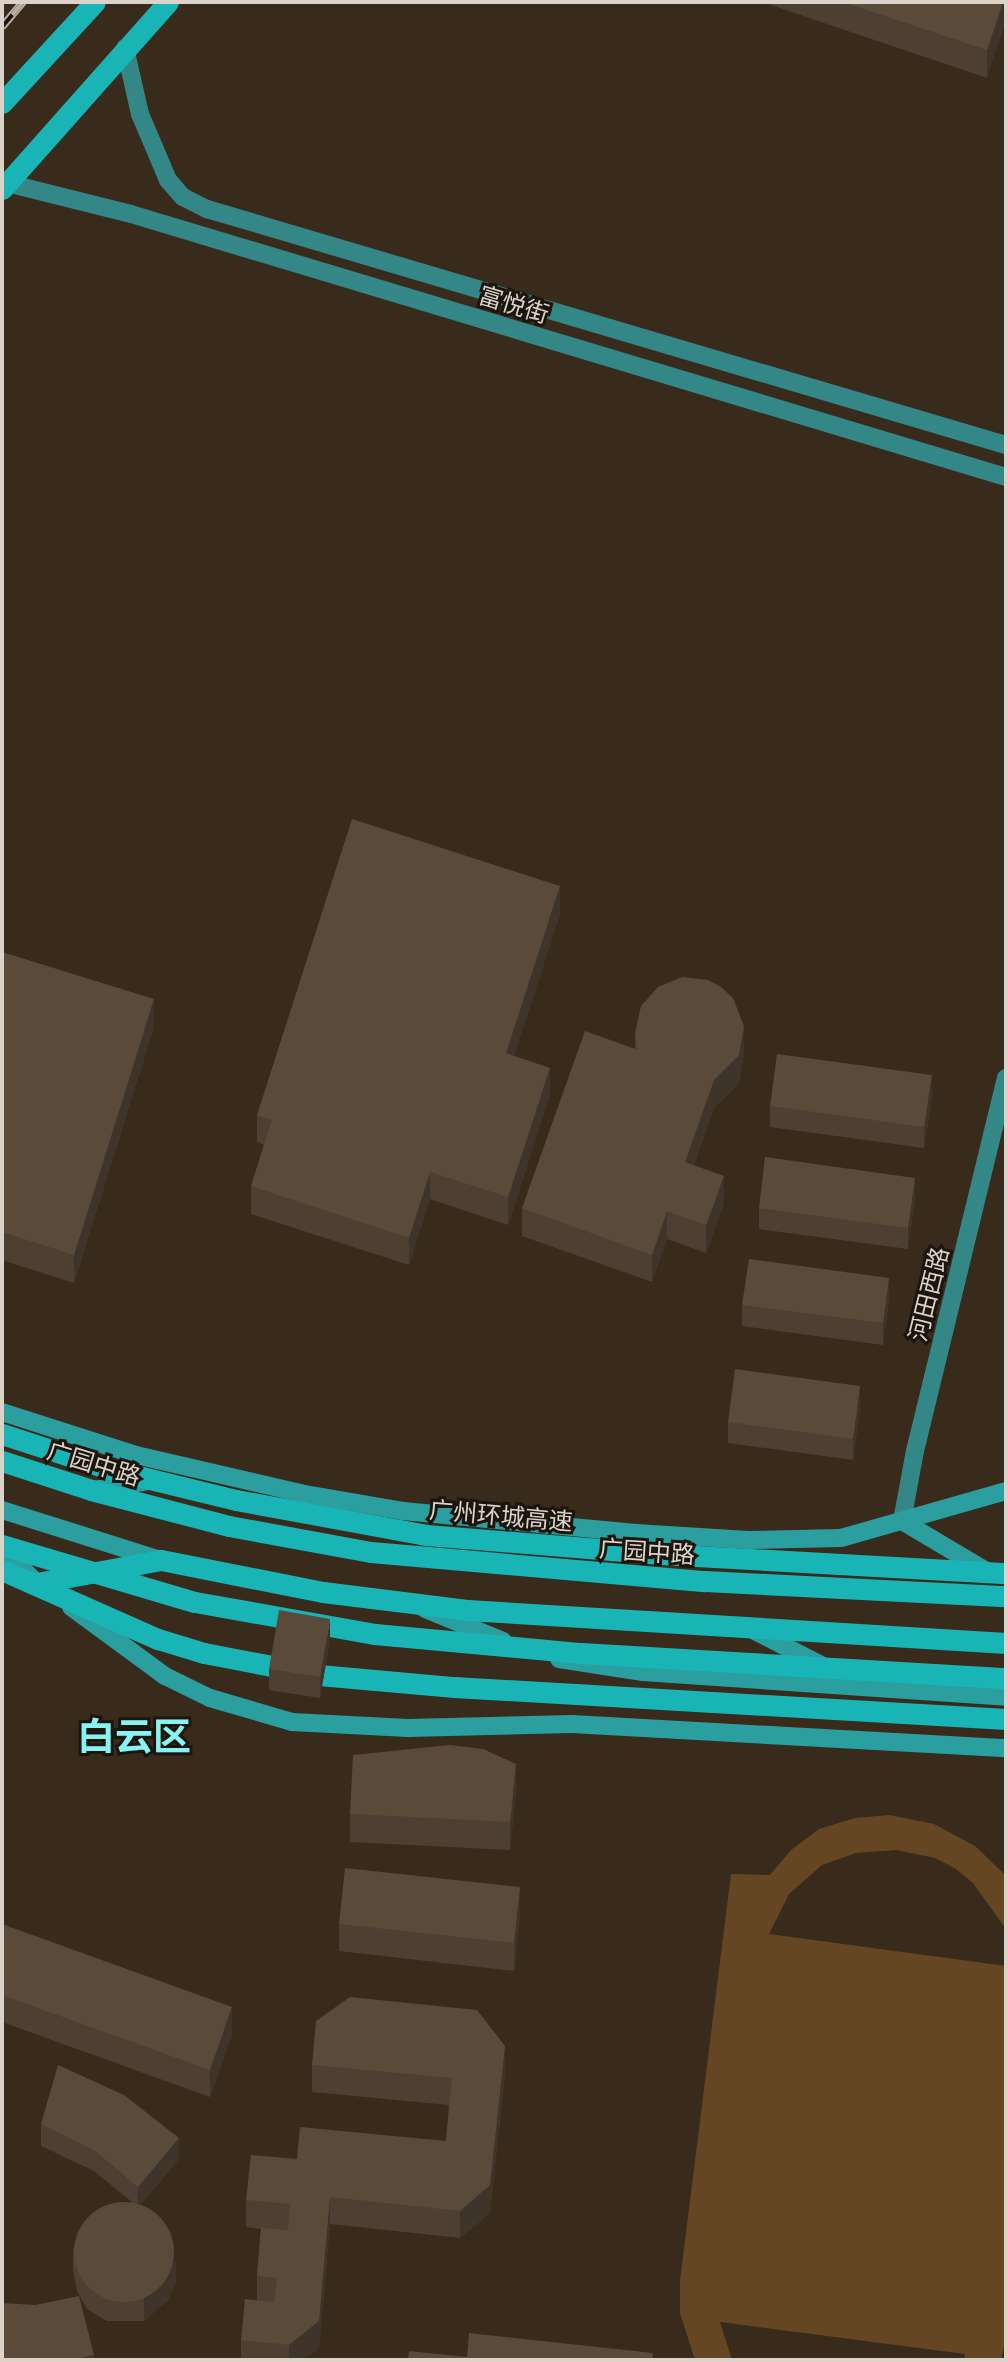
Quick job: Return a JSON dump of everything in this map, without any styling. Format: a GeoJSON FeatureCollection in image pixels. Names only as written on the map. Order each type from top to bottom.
{"type":"FeatureCollection","features":[{"type":"Feature","properties":{"kind":"highway"},"geometry":{"type":"LineString","coordinates":[[2,103],[95,2]]}},
{"type":"Feature","properties":{"kind":"highway"},"geometry":{"type":"LineString","coordinates":[[3,186],[168,2]]}},
{"type":"Feature","properties":{"kind":"highway","name":"广州环城高速"},"geometry":{"type":"LineString","coordinates":[[2,1434],[114,1470],[236,1500],[426,1535],[661,1554],[1006,1573]]}},
{"type":"Feature","properties":{"kind":"highway","name":"广园中路"},"geometry":{"type":"LineString","coordinates":[[2,1461],[91,1490],[229,1526],[371,1552],[705,1581],[1006,1596]]}},
{"type":"Feature","properties":{"kind":"highway"},"geometry":{"type":"LineString","coordinates":[[2,1547],[195,1602],[375,1634],[581,1653],[1006,1678]]}},
{"type":"Feature","properties":{"kind":"highway"},"geometry":{"type":"LineString","coordinates":[[37,1583],[161,1560],[237,1578],[415,1604],[751,1629],[1006,1643]]}},
{"type":"Feature","properties":{"kind":"highway"},"geometry":{"type":"LineString","coordinates":[[2,1570],[37,1583],[158,1639],[272,1668],[454,1688],[1006,1719]]}},
{"type":"Feature","properties":{"kind":"main road"},"geometry":{"type":"LineString","coordinates":[[2,1412],[201,1472],[403,1511],[636,1533],[799,1541],[841,1538],[1006,1491]]}},
{"type":"Feature","properties":{"kind":"main road"},"geometry":{"type":"LineString","coordinates":[[91,1490],[201,1472]]}},
{"type":"Feature","properties":{"kind":"main road"},"geometry":{"type":"LineString","coordinates":[[2,1510],[161,1560]]}},
{"type":"Feature","properties":{"kind":"main road"},"geometry":{"type":"LineString","coordinates":[[902,1521],[1006,1583]]}},
{"type":"Feature","properties":{"kind":"main road"},"geometry":{"type":"LineString","coordinates":[[636,1533],[705,1581]]}},
{"type":"Feature","properties":{"kind":"main road"},"geometry":{"type":"LineString","coordinates":[[2,1547],[37,1583],[165,1676],[210,1698],[292,1722],[408,1728],[572,1724],[1006,1748]]}},
{"type":"Feature","properties":{"kind":"main road"},"geometry":{"type":"LineString","coordinates":[[415,1604],[481,1633],[581,1664],[869,1689],[1006,1696]]}},
{"type":"Feature","properties":{"kind":"main road"},"geometry":{"type":"LineString","coordinates":[[751,1629],[869,1689]]}},
{"type":"Feature","properties":{"kind":"street","name":"富悦街"},"geometry":{"type":"LineString","coordinates":[[125,48],[140,114],[168,180],[183,197],[207,209],[1006,445]]}},
{"type":"Feature","properties":{"kind":"street","name":"富悦街"},"geometry":{"type":"LineString","coordinates":[[3,186],[143,218],[1006,477]]}},
{"type":"Feature","properties":{"kind":"street","name":"河田西路"},"geometry":{"type":"LineString","coordinates":[[902,1521],[915,1451],[1006,1079]]}},
{"type":"Feature","properties":{"kind":"shaded area"},"geometry":{"type":"Polygon","coordinates":[[[889,1815],[934,1824],[975,1846],[1004,1874],[1006,1929],[973,1883],[956,1869],[935,1858],[896,1850],[856,1853],[822,1865],[789,1894],[769,1934],[1006,1966],[1006,2339],[1001,2360],[964,2360],[965,2354],[720,2322],[732,2360],[695,2360],[680,2313],[680,2281],[731,1874],[770,1875],[791,1850],[819,1829],[855,1818],[889,1815]]]}},
{"type":"Feature","properties":{"kind":"building"},"geometry":{"type":"Polygon","coordinates":[[[843,2],[1003,2],[987,50],[843,2]]]}},
{"type":"Feature","properties":{"kind":"building"},"geometry":{"type":"Polygon","coordinates":[[[352,819],[560,886],[506,1053],[550,1068],[508,1197],[430,1172],[409,1238],[251,1186],[272,1120],[257,1115],[352,819]]]}},
{"type":"Feature","properties":{"kind":"building"},"geometry":{"type":"Polygon","coordinates":[[[2,952],[154,999],[74,1255],[2,1232],[2,952]]]}},
{"type":"Feature","properties":{"kind":"building"},"geometry":{"type":"Polygon","coordinates":[[[682,977],[708,980],[721,987],[733,998],[744,1026],[739,1055],[714,1080],[685,1162],[724,1176],[706,1225],[667,1211],[652,1255],[522,1208],[585,1031],[638,1050],[635,1033],[641,1006],[658,987],[682,977]]]}},
{"type":"Feature","properties":{"kind":"building"},"geometry":{"type":"Polygon","coordinates":[[[777,1054],[932,1075],[924,1127],[770,1106],[777,1054]]]}},
{"type":"Feature","properties":{"kind":"building"},"geometry":{"type":"Polygon","coordinates":[[[765,1157],[915,1178],[908,1228],[759,1208],[765,1157]]]}},
{"type":"Feature","properties":{"kind":"building"},"geometry":{"type":"Polygon","coordinates":[[[749,1259],[889,1278],[883,1323],[742,1305],[749,1259]]]}},
{"type":"Feature","properties":{"kind":"building"},"geometry":{"type":"Polygon","coordinates":[[[735,1369],[860,1386],[853,1439],[728,1422],[735,1369]]]}},
{"type":"Feature","properties":{"kind":"building"},"geometry":{"type":"Polygon","coordinates":[[[279,1610],[330,1619],[320,1677],[269,1669],[279,1610]]]}},
{"type":"Feature","properties":{"kind":"building"},"geometry":{"type":"Polygon","coordinates":[[[450,1745],[483,1749],[516,1764],[510,1822],[350,1814],[353,1755],[450,1745]]]}},
{"type":"Feature","properties":{"kind":"building"},"geometry":{"type":"Polygon","coordinates":[[[345,1868],[520,1887],[514,1943],[339,1924],[345,1868]]]}},
{"type":"Feature","properties":{"kind":"building"},"geometry":{"type":"Polygon","coordinates":[[[2,1924],[232,2007],[210,2070],[2,1995],[2,1924]]]}},
{"type":"Feature","properties":{"kind":"building"},"geometry":{"type":"Polygon","coordinates":[[[350,1997],[477,2010],[505,2046],[490,2185],[460,2211],[330,2197],[319,2321],[289,2345],[241,2340],[245,2299],[274,2302],[277,2278],[257,2276],[261,2228],[288,2230],[290,2204],[246,2200],[251,2155],[297,2159],[300,2127],[446,2141],[452,2078],[312,2065],[316,2021],[350,1997]]]}},
{"type":"Feature","properties":{"kind":"building"},"geometry":{"type":"Polygon","coordinates":[[[58,2065],[124,2095],[179,2138],[138,2187],[94,2150],[41,2124],[58,2065]]]}},
{"type":"Feature","properties":{"kind":"building"},"geometry":{"type":"Polygon","coordinates":[[[124,2202],[143,2206],[159,2217],[170,2233],[174,2252],[170,2271],[159,2287],[143,2298],[124,2302],[105,2298],[89,2287],[78,2271],[74,2252],[78,2233],[89,2217],[105,2206],[124,2202]]]}},
{"type":"Feature","properties":{"kind":"building"},"geometry":{"type":"Polygon","coordinates":[[[79,2296],[94,2355],[72,2360],[2,2360],[2,2303],[35,2305],[79,2296]]]}},
{"type":"Feature","properties":{"kind":"building"},"geometry":{"type":"Polygon","coordinates":[[[469,2333],[653,2353],[652,2360],[408,2360],[409,2351],[467,2357],[469,2333]]]}},
{"type":"Feature","properties":{"kind":"railway"},"geometry":{"type":"LineString","coordinates":[[2,27],[23,2]]}},
{"type":"Feature","properties":{"kind":"district","name":"白云区"},"geometry":{"type":"Point","coordinates":[134,1736]}}]}
